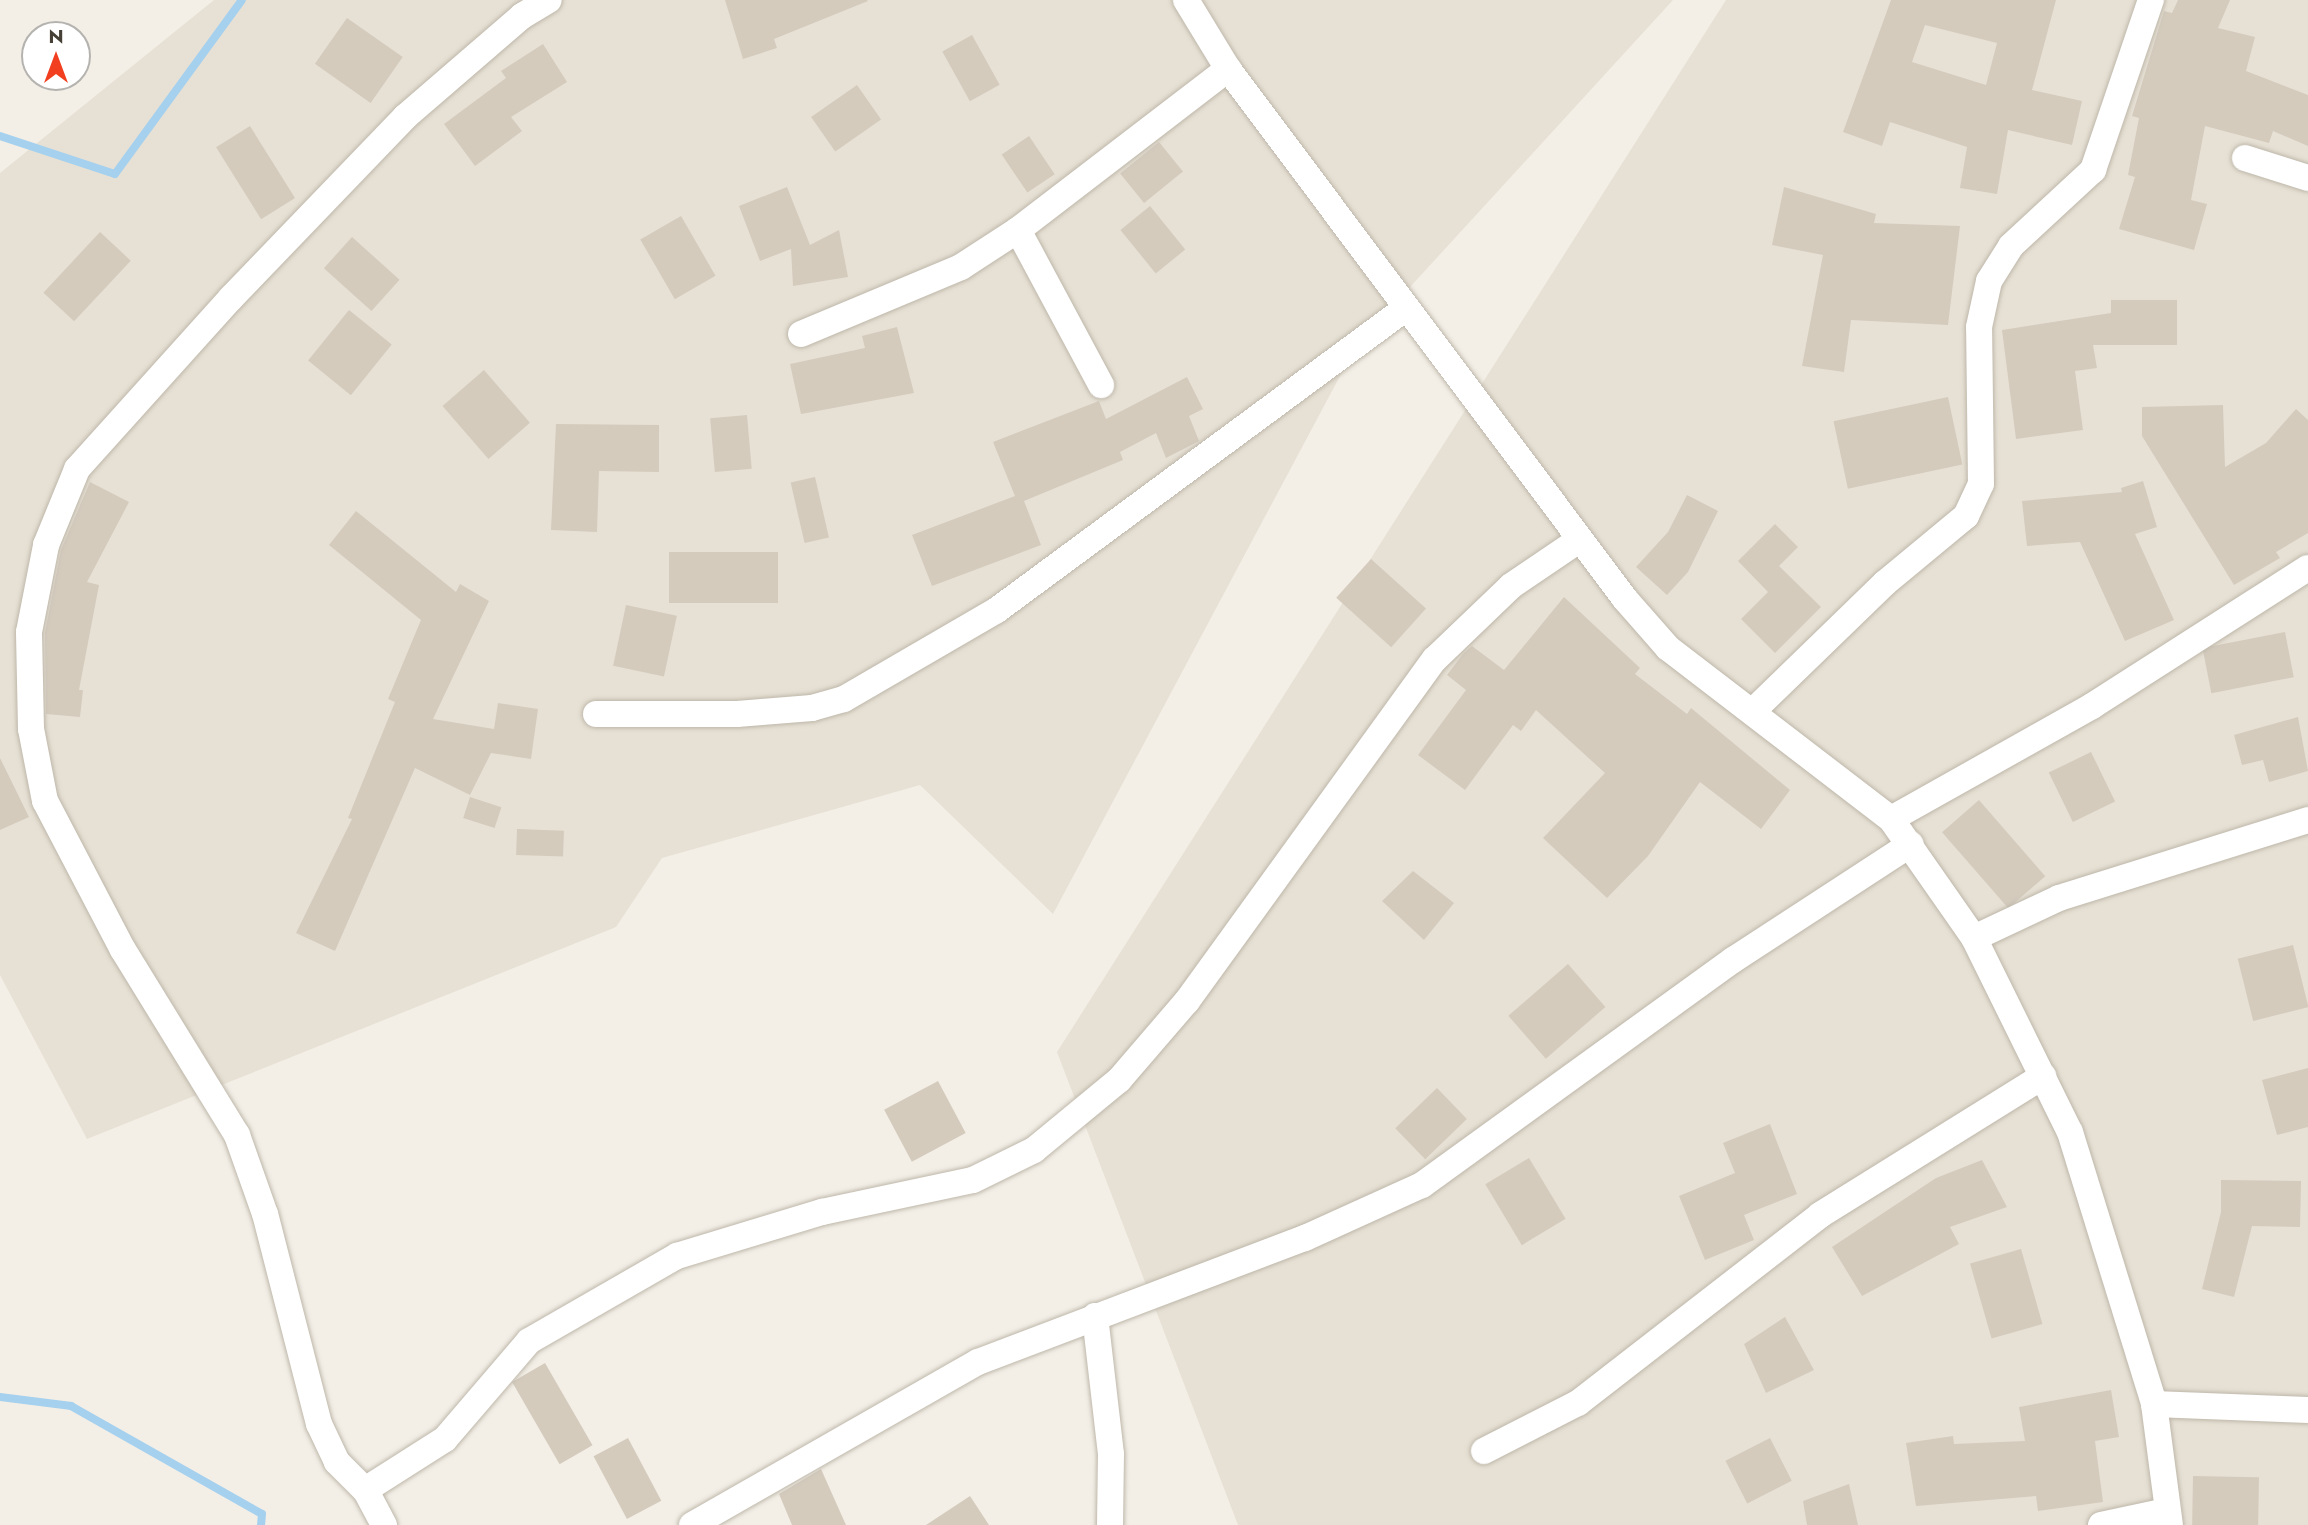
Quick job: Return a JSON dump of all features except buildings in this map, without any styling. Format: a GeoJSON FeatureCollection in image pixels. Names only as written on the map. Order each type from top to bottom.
{"type":"FeatureCollection","features":[{"type":"Feature","properties":{"kind":"street"},"geometry":{"type":"LineString","coordinates":[[384,1525],[365,1490],[337,1462],[320,1424],[265,1214],[237,1135],[123,950],[45,801],[31,729],[29,632],[46,545],[77,469],[230,298],[405,117],[522,16],[549,0]]}},
{"type":"Feature","properties":{"kind":"street"},"geometry":{"type":"LineString","coordinates":[[1186,0],[1228,69],[1579,540],[1668,648],[1891,819],[1974,937],[2070,1132],[2154,1404],[2169,1518],[2101,1525]]}},
{"type":"Feature","properties":{"kind":"street"},"geometry":{"type":"LineString","coordinates":[[1753,711],[1885,583],[1966,516],[1981,484],[1979,327],[1989,281],[2011,246],[2093,170],[2151,0]]}},
{"type":"Feature","properties":{"kind":"street"},"geometry":{"type":"LineString","coordinates":[[801,334],[912,292],[1018,230],[1228,69]]}},
{"type":"Feature","properties":{"kind":"street"},"geometry":{"type":"LineString","coordinates":[[2245,158],[2308,178]]}},
{"type":"Feature","properties":{"kind":"street"},"geometry":{"type":"LineString","coordinates":[[1018,230],[1101,385]]}},
{"type":"Feature","properties":{"kind":"street"},"geometry":{"type":"LineString","coordinates":[[596,714],[737,714],[812,708],[844,699],[997,610],[1406,308]]}},
{"type":"Feature","properties":{"kind":"street"},"geometry":{"type":"LineString","coordinates":[[365,1490],[445,1439],[529,1341],[677,1256],[822,1212],[973,1180],[1034,1150],[1119,1080],[1187,1001],[1435,659],[1510,586],[1579,540]]}},
{"type":"Feature","properties":{"kind":"street"},"geometry":{"type":"LineString","coordinates":[[1891,819],[2092,706],[2308,568]]}},
{"type":"Feature","properties":{"kind":"street"},"geometry":{"type":"LineString","coordinates":[[1974,937],[2111,880],[2308,820]]}},
{"type":"Feature","properties":{"kind":"street"},"geometry":{"type":"LineString","coordinates":[[692,1525],[978,1362],[1305,1238],[1422,1185],[1733,960],[1911,844]]}},
{"type":"Feature","properties":{"kind":"street"},"geometry":{"type":"LineString","coordinates":[[1484,1451],[1578,1404],[1820,1215],[2043,1076]]}},
{"type":"Feature","properties":{"kind":"street"},"geometry":{"type":"LineString","coordinates":[[1095,1316],[1111,1454],[1110,1525]]}},
{"type":"Feature","properties":{"kind":"street"},"geometry":{"type":"LineString","coordinates":[[2154,1404],[2308,1410]]}},
{"type":"Feature","properties":{"kind":"shaded area"},"geometry":{"type":"Polygon","coordinates":[[[214,0],[1673,0],[1356,346],[1053,914],[920,785],[662,858],[616,927],[87,1139],[0,975],[0,173],[214,0]]]}},
{"type":"Feature","properties":{"kind":"shaded area"},"geometry":{"type":"Polygon","coordinates":[[[1726,0],[2308,0],[2308,1525],[1238,1525],[1057,1052],[1726,0]]]}},
{"type":"Feature","properties":{"kind":"waterway"},"geometry":{"type":"LineString","coordinates":[[0,136],[115,174],[242,0]]}},
{"type":"Feature","properties":{"kind":"waterway"},"geometry":{"type":"LineString","coordinates":[[0,1397],[71,1406],[262,1514],[261,1525]]}}]}
